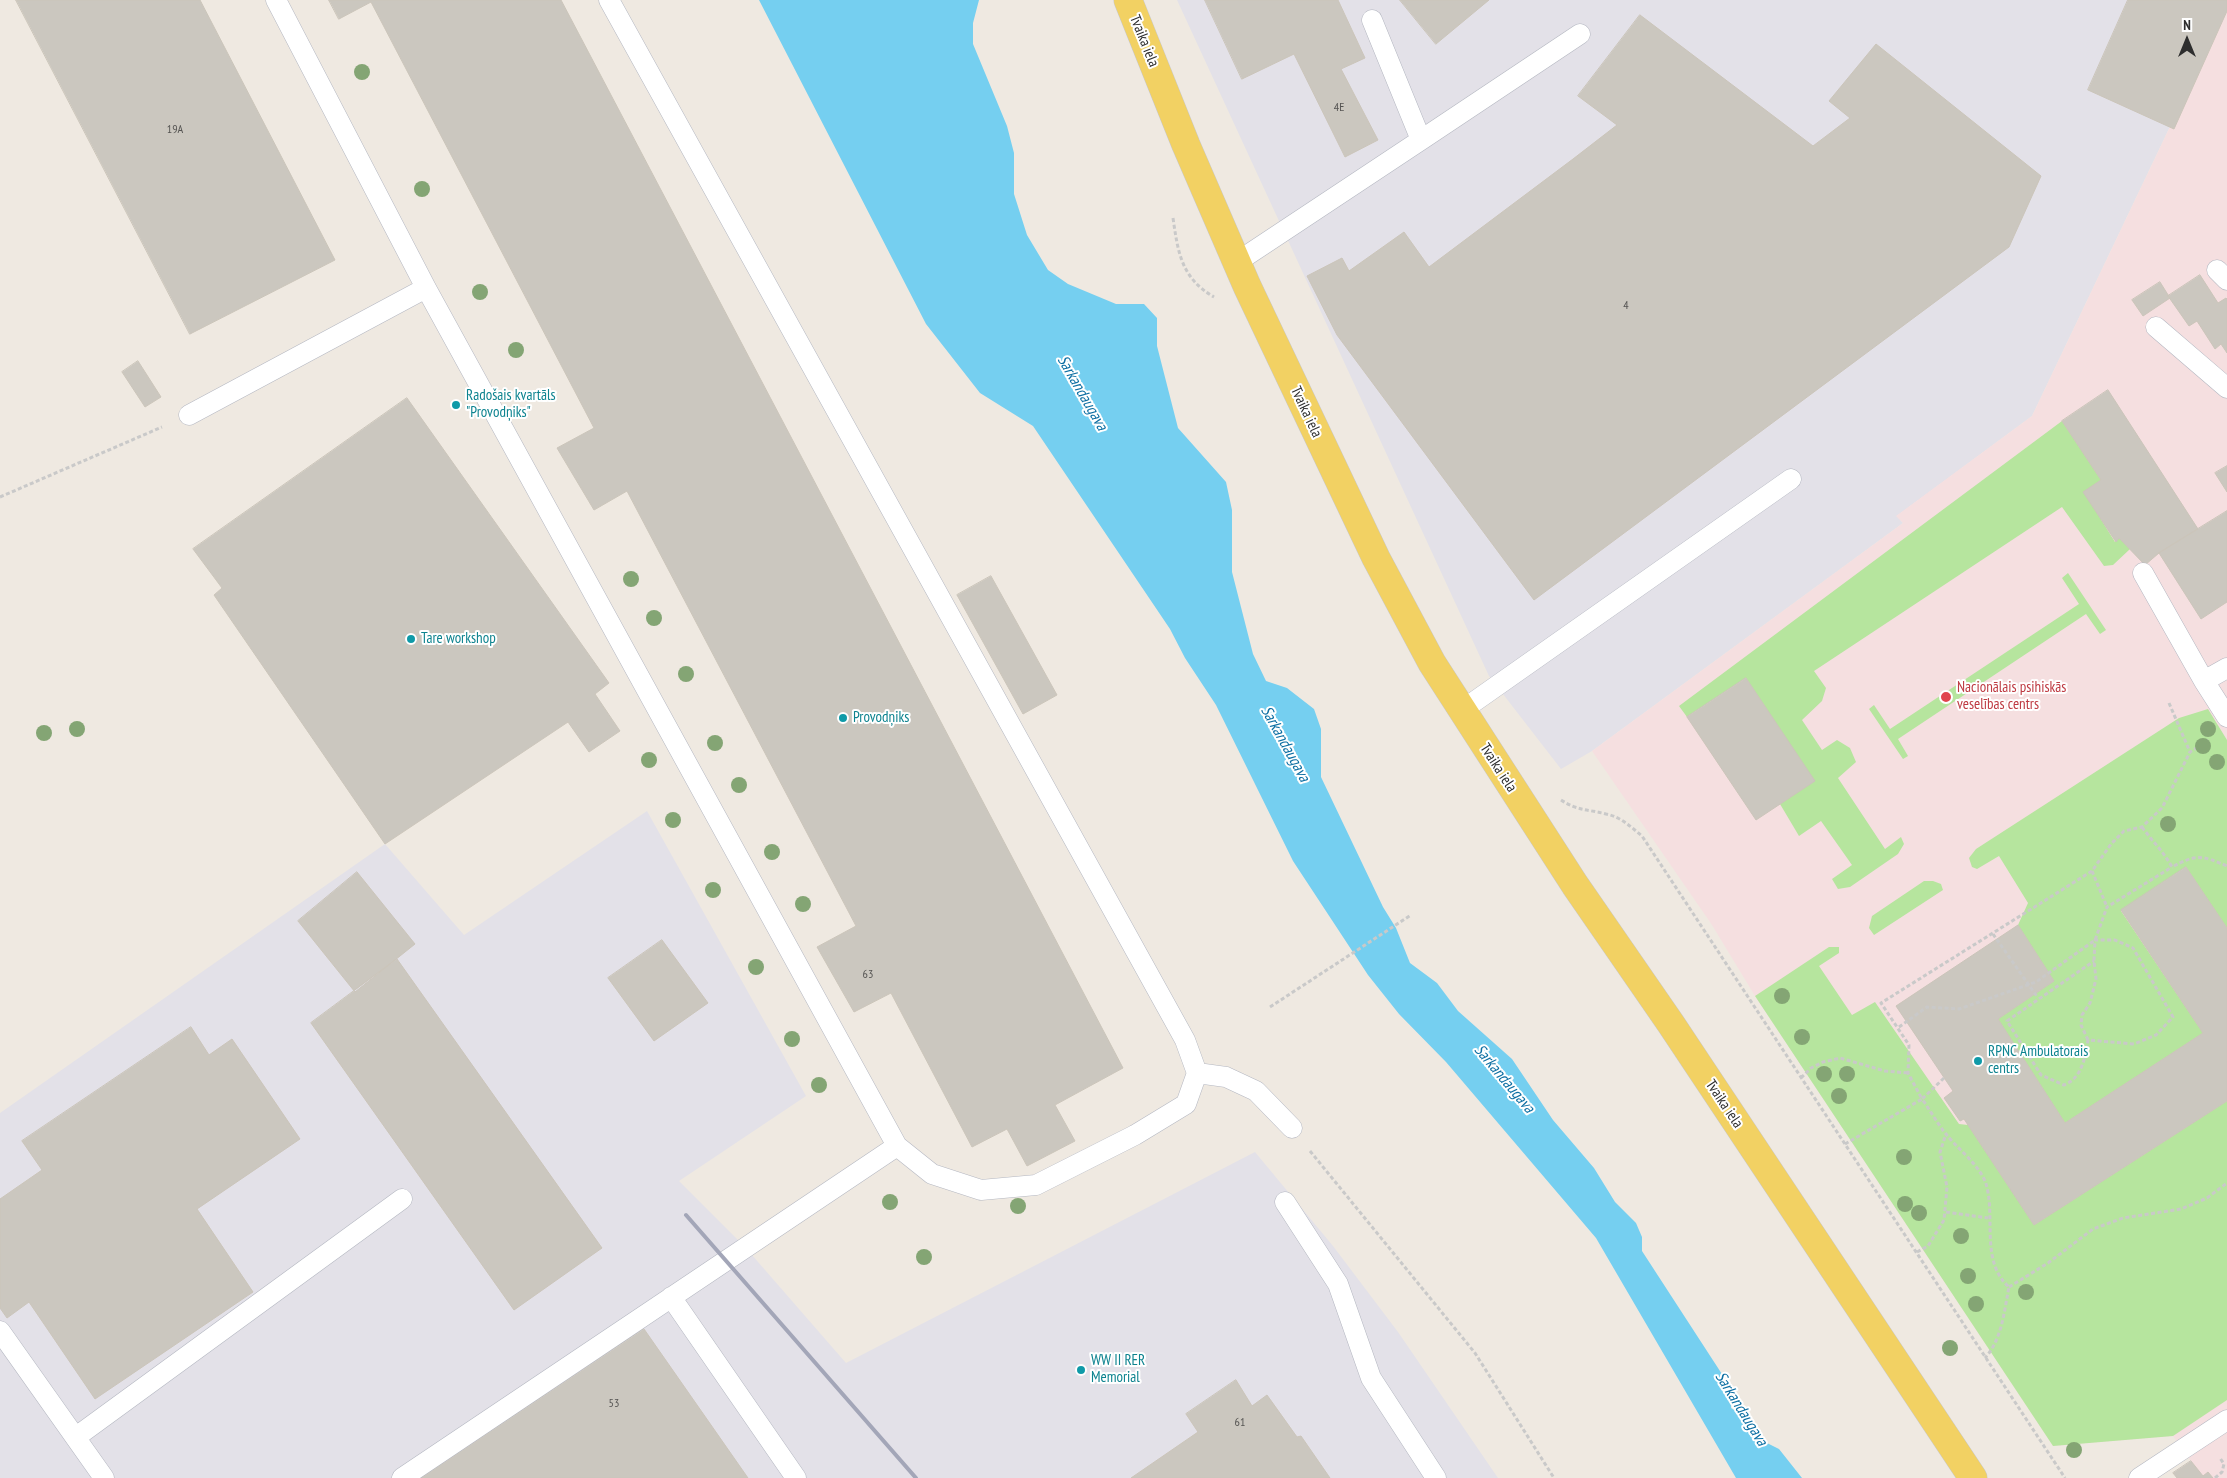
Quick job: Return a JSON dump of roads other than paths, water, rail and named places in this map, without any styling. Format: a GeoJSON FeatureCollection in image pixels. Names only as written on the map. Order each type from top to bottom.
{"type":"FeatureCollection","features":[{"type":"Feature","properties":{"kind":"main road","name":"Tvaika iela"},"geometry":{"type":"LineString","coordinates":[[1128,0],[1186,144],[1237,262],[1376,558],[1432,664],[1575,885],[1973,1478]]}},
{"type":"Feature","properties":{"kind":"lane"},"geometry":{"type":"LineString","coordinates":[[276,0],[426,288],[897,1146],[932,1174],[980,1190],[1036,1185],[1135,1135],[1186,1104],[1197,1074],[1185,1040],[609,0]]}},
{"type":"Feature","properties":{"kind":"lane"},"geometry":{"type":"LineString","coordinates":[[1372,20],[1421,140]]}},
{"type":"Feature","properties":{"kind":"lane"},"geometry":{"type":"LineString","coordinates":[[1237,262],[1580,34]]}},
{"type":"Feature","properties":{"kind":"lane"},"geometry":{"type":"LineString","coordinates":[[189,415],[426,288]]}},
{"type":"Feature","properties":{"kind":"lane"},"geometry":{"type":"LineString","coordinates":[[2156,328],[2227,388]]}},
{"type":"Feature","properties":{"kind":"lane"},"geometry":{"type":"LineString","coordinates":[[1461,711],[1791,479]]}},
{"type":"Feature","properties":{"kind":"lane"},"geometry":{"type":"LineString","coordinates":[[2143,573],[2204,681],[2227,717]]}},
{"type":"Feature","properties":{"kind":"lane"},"geometry":{"type":"LineString","coordinates":[[2204,681],[2227,668]]}},
{"type":"Feature","properties":{"kind":"lane"},"geometry":{"type":"LineString","coordinates":[[1197,1074],[1226,1076],[1256,1092],[1292,1128]]}},
{"type":"Feature","properties":{"kind":"lane"},"geometry":{"type":"LineString","coordinates":[[402,1478],[897,1146]]}},
{"type":"Feature","properties":{"kind":"lane"},"geometry":{"type":"LineString","coordinates":[[76,1437],[402,1199]]}},
{"type":"Feature","properties":{"kind":"lane"},"geometry":{"type":"LineString","coordinates":[[1286,1202],[1338,1284],[1371,1378],[1436,1478]]}},
{"type":"Feature","properties":{"kind":"lane"},"geometry":{"type":"LineString","coordinates":[[671,1297],[796,1478]]}},
{"type":"Feature","properties":{"kind":"lane"},"geometry":{"type":"LineString","coordinates":[[0,1331],[104,1478]]}},
{"type":"Feature","properties":{"kind":"lane"},"geometry":{"type":"LineString","coordinates":[[2139,1478],[2227,1420]]}},
{"type":"Feature","properties":{"kind":"water","name":"Sarkandaugava"},"geometry":{"type":"Polygon","coordinates":[[[759,0],[979,0],[973,23],[973,44],[1007,126],[1014,153],[1014,194],[1027,235],[1048,270],[1068,284],[1116,304],[1144,304],[1157,318],[1157,346],[1178,428],[1226,482],[1232,510],[1232,572],[1253,654],[1266,681],[1287,688],[1314,709],[1321,729],[1321,777],[1383,907],[1396,928],[1410,963],[1437,983],[1458,1011],[1512,1059],[1553,1120],[1594,1168],[1615,1202],[1636,1223],[1642,1237],[1642,1251],[1731,1388],[1731,1408],[1752,1422],[1765,1442],[1779,1449],[1802,1478],[1736,1478],[1596,1238],[1446,1062],[1399,1014],[1368,975],[1293,861],[1216,705],[1185,658],[1170,629],[1033,426],[980,393],[926,324],[759,0]]]}},
{"type":"Feature","properties":{"kind":"railway"},"geometry":{"type":"LineString","coordinates":[[686,1215],[916,1478]]}},
{"type":"Feature","properties":{"kind":"place","name":"Radošais kvartāls \"Provodņiks\""},"geometry":{"type":"Point","coordinates":[456,405]}},
{"type":"Feature","properties":{"kind":"place","name":"Tare workshop"},"geometry":{"type":"Point","coordinates":[411,639]}},
{"type":"Feature","properties":{"kind":"place","name":"Nacionālais psihiskās veselības centrs"},"geometry":{"type":"Point","coordinates":[1946,697]}},
{"type":"Feature","properties":{"kind":"place","name":"Provodņiks"},"geometry":{"type":"Point","coordinates":[843,718]}},
{"type":"Feature","properties":{"kind":"place","name":"RPNC Ambulatorais centrs"},"geometry":{"type":"Point","coordinates":[1978,1061]}},
{"type":"Feature","properties":{"kind":"place","name":"WW II RER Memorial"},"geometry":{"type":"Point","coordinates":[1081,1370]}}]}
